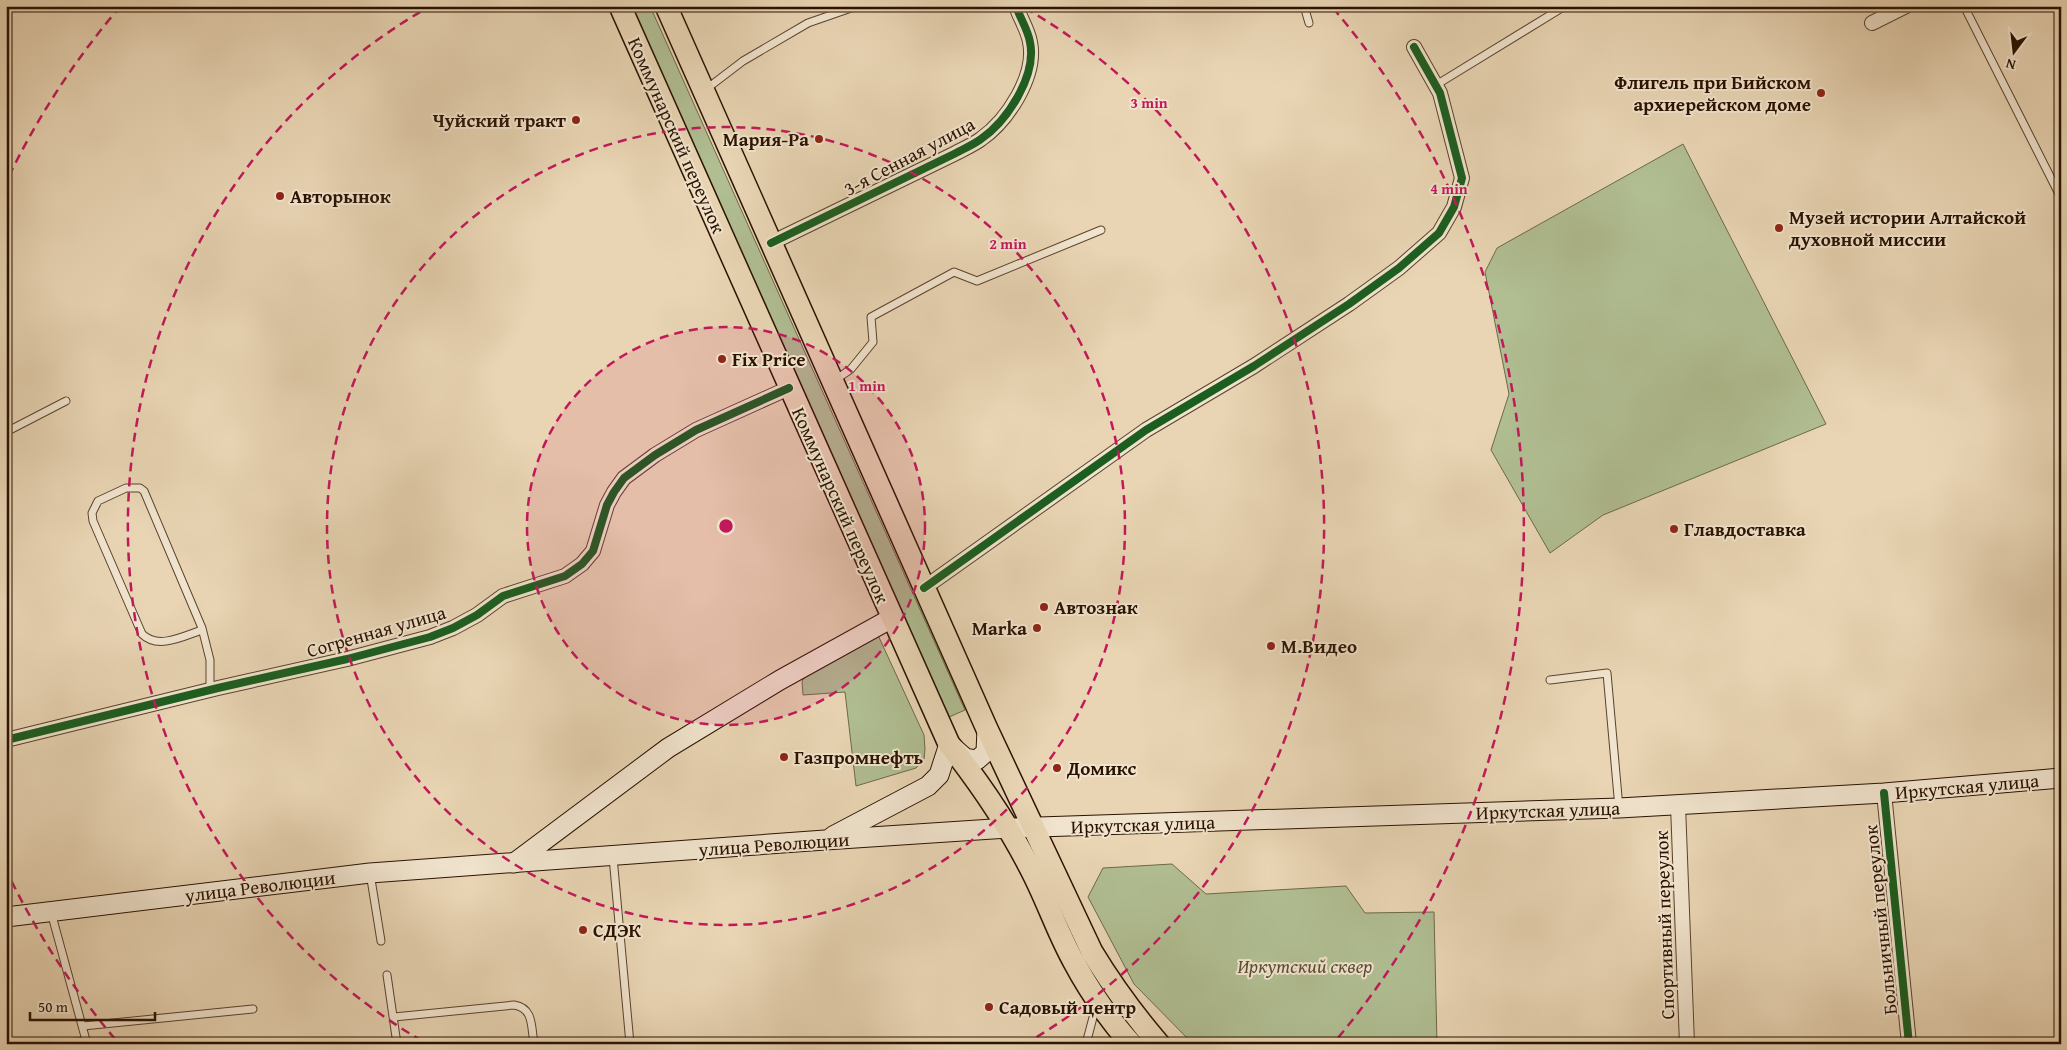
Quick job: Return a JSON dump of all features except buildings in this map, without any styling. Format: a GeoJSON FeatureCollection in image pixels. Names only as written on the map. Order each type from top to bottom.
{"type":"FeatureCollection","features":[{"type":"Feature","properties":{"kind":"main road","name":"Коммунарский переулок"},"geometry":{"type":"LineString","coordinates":[[620,6],[949,744],[972,773],[1008,828],[1028,863],[1073,962],[1097,1001],[1131,1044]]}},
{"type":"Feature","properties":{"kind":"main road"},"geometry":{"type":"LineString","coordinates":[[666,6],[987,730],[1092,952],[1117,992],[1159,1044]]}},
{"type":"Feature","properties":{"kind":"main road"},"geometry":{"type":"LineString","coordinates":[[514,863],[668,748],[780,680],[892,618]]}},
{"type":"Feature","properties":{"kind":"main road"},"geometry":{"type":"LineString","coordinates":[[825,840],[928,786],[939,775],[949,744],[965,758],[977,760],[986,752],[987,730]]}},
{"type":"Feature","properties":{"kind":"main road","name":"Иркутская улица"},"geometry":{"type":"LineString","coordinates":[[1034,828],[1619,808],[1884,793],[2061,778]]}},
{"type":"Feature","properties":{"kind":"main road","name":"улица Революции"},"geometry":{"type":"LineString","coordinates":[[6,917],[370,873],[613,854],[1008,828],[1034,828]]}},
{"type":"Feature","properties":{"kind":"street","name":"3-я Сенная улица"},"geometry":{"type":"LineString","coordinates":[[771,243],[954,154],[982,139],[1002,120],[1016,101],[1026,78],[1030,61],[1030,43],[1016,6]]}},
{"type":"Feature","properties":{"kind":"street"},"geometry":{"type":"LineString","coordinates":[[1872,24],[1906,6]]}},
{"type":"Feature","properties":{"kind":"street"},"geometry":{"type":"LineString","coordinates":[[924,588],[1146,430],[1254,366],[1349,304],[1399,268],[1439,233],[1454,207],[1462,178],[1440,93],[1414,47]]}},
{"type":"Feature","properties":{"kind":"street","name":"Согренная улица"},"geometry":{"type":"LineString","coordinates":[[6,740],[210,690],[347,659],[430,637],[461,624],[503,596],[566,576],[582,564],[593,551],[607,505],[624,478],[655,455],[696,430],[789,388]]}},
{"type":"Feature","properties":{"kind":"street","name":"Больничный переулок"},"geometry":{"type":"LineString","coordinates":[[1884,793],[1909,1044]]}},
{"type":"Feature","properties":{"kind":"street","name":"Спортивный переулок"},"geometry":{"type":"LineString","coordinates":[[1678,805],[1687,1044]]}},
{"type":"Feature","properties":{"kind":"lane"},"geometry":{"type":"LineString","coordinates":[[704,91],[742,61],[808,23],[856,6]]}},
{"type":"Feature","properties":{"kind":"lane"},"geometry":{"type":"LineString","coordinates":[[1304,6],[1309,23]]}},
{"type":"Feature","properties":{"kind":"lane"},"geometry":{"type":"LineString","coordinates":[[1436,85],[1565,6]]}},
{"type":"Feature","properties":{"kind":"lane"},"geometry":{"type":"LineString","coordinates":[[1964,6],[2061,198]]}},
{"type":"Feature","properties":{"kind":"lane"},"geometry":{"type":"LineString","coordinates":[[832,382],[850,369],[873,342],[870,317],[954,272],[977,281],[1101,230]]}},
{"type":"Feature","properties":{"kind":"lane"},"geometry":{"type":"LineString","coordinates":[[6,432],[66,401]]}},
{"type":"Feature","properties":{"kind":"lane"},"geometry":{"type":"LineString","coordinates":[[202,630],[164,642],[152,641],[142,634],[93,521],[92,513],[98,501],[126,488],[140,488],[144,491],[191,599],[202,630],[210,660],[210,690]]}},
{"type":"Feature","properties":{"kind":"lane"},"geometry":{"type":"LineString","coordinates":[[1550,680],[1607,673],[1619,808]]}},
{"type":"Feature","properties":{"kind":"lane"},"geometry":{"type":"LineString","coordinates":[[613,854],[630,1044]]}},
{"type":"Feature","properties":{"kind":"lane"},"geometry":{"type":"LineString","coordinates":[[370,873],[381,941]]}},
{"type":"Feature","properties":{"kind":"lane"},"geometry":{"type":"LineString","coordinates":[[51,912],[87,1042],[56,1044]]}},
{"type":"Feature","properties":{"kind":"lane"},"geometry":{"type":"LineString","coordinates":[[387,975],[397,1044]]}},
{"type":"Feature","properties":{"kind":"lane"},"geometry":{"type":"LineString","coordinates":[[1086,1044],[1097,1001]]}},
{"type":"Feature","properties":{"kind":"lane"},"geometry":{"type":"LineString","coordinates":[[394,1017],[514,1005],[523,1006],[529,1013],[534,1044]]}},
{"type":"Feature","properties":{"kind":"lane"},"geometry":{"type":"LineString","coordinates":[[83,1026],[254,1009]]}},
{"type":"Feature","properties":{"kind":"green space"},"geometry":{"type":"Polygon","coordinates":[[[631,6],[650,6],[965,710],[949,717],[631,6]]]}},
{"type":"Feature","properties":{"kind":"green space"},"geometry":{"type":"Polygon","coordinates":[[[1683,144],[1826,424],[1603,515],[1550,553],[1491,450],[1509,394],[1485,272],[1497,248],[1683,144]]]}},
{"type":"Feature","properties":{"kind":"green space"},"geometry":{"type":"Polygon","coordinates":[[[877,633],[924,735],[924,759],[916,768],[856,786],[845,692],[803,695],[802,681],[809,672],[877,633]]]}},
{"type":"Feature","properties":{"kind":"green space","name":"Иркутский сквер"},"geometry":{"type":"Polygon","coordinates":[[[1172,864],[1206,894],[1346,886],[1365,913],[1434,912],[1437,1044],[1193,1044],[1134,984],[1088,897],[1103,868],[1172,864]]]}},
{"type":"Feature","properties":{"kind":"cycle path"},"geometry":{"type":"LineString","coordinates":[[771,243],[954,154],[978,141],[991,131],[1001,121],[1018,96],[1029,69],[1030,42],[1016,6]]}},
{"type":"Feature","properties":{"kind":"cycle path"},"geometry":{"type":"LineString","coordinates":[[924,588],[1146,430],[1254,366],[1349,304],[1399,268],[1439,233],[1454,207],[1462,178],[1440,93],[1414,47]]}},
{"type":"Feature","properties":{"kind":"cycle path"},"geometry":{"type":"LineString","coordinates":[[6,740],[218,688],[347,659],[430,637],[453,628],[477,615],[503,596],[565,576],[582,564],[593,551],[607,505],[614,492],[624,478],[655,455],[696,430],[789,388]]}},
{"type":"Feature","properties":{"kind":"cycle path"},"geometry":{"type":"LineString","coordinates":[[1884,793],[1909,1044]]}},
{"type":"Feature","properties":{"kind":"place","name":"Флигель при Бийском архиерейском доме"},"geometry":{"type":"Point","coordinates":[1821,93]}},
{"type":"Feature","properties":{"kind":"place","name":"Чуйский тракт"},"geometry":{"type":"Point","coordinates":[576,120]}},
{"type":"Feature","properties":{"kind":"place","name":"Мария-Ра"},"geometry":{"type":"Point","coordinates":[819,139]}},
{"type":"Feature","properties":{"kind":"place","name":"Авторынок"},"geometry":{"type":"Point","coordinates":[280,196]}},
{"type":"Feature","properties":{"kind":"place","name":"Музей истории Алтайской духовной миссии"},"geometry":{"type":"Point","coordinates":[1779,228]}},
{"type":"Feature","properties":{"kind":"place","name":"Fix Price"},"geometry":{"type":"Point","coordinates":[722,359]}},
{"type":"Feature","properties":{"kind":"place","name":"Главдоставка"},"geometry":{"type":"Point","coordinates":[1674,529]}},
{"type":"Feature","properties":{"kind":"place","name":"Автознак"},"geometry":{"type":"Point","coordinates":[1044,607]}},
{"type":"Feature","properties":{"kind":"place","name":"Marka"},"geometry":{"type":"Point","coordinates":[1037,628]}},
{"type":"Feature","properties":{"kind":"place","name":"М.Видео"},"geometry":{"type":"Point","coordinates":[1271,646]}},
{"type":"Feature","properties":{"kind":"place","name":"Газпромнефть"},"geometry":{"type":"Point","coordinates":[784,757]}},
{"type":"Feature","properties":{"kind":"place","name":"Домикс"},"geometry":{"type":"Point","coordinates":[1057,768]}},
{"type":"Feature","properties":{"kind":"place","name":"СДЭК"},"geometry":{"type":"Point","coordinates":[583,930]}},
{"type":"Feature","properties":{"kind":"place","name":"Садовый центр"},"geometry":{"type":"Point","coordinates":[989,1007]}}]}
